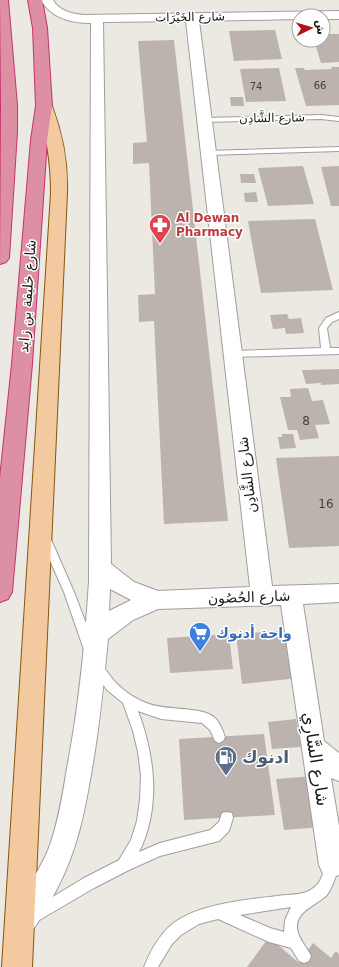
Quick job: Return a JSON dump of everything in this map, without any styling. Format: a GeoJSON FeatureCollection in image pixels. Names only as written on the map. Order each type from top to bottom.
{"type":"FeatureCollection","features":[{"type":"Feature","properties":{"kind":"highway","name":"شارع خليفة بن زايد"},"geometry":{"type":"LineString","coordinates":[[0,258],[9,132],[3,84],[1,0]]}},
{"type":"Feature","properties":{"kind":"highway","name":"شارع خليفة بن زايد"},"geometry":{"type":"LineString","coordinates":[[0,592],[22,364],[39,140],[44,106],[40,28],[35,0]]}},
{"type":"Feature","properties":{"kind":"main road"},"geometry":{"type":"LineString","coordinates":[[17,967],[60,174],[56,141],[44,106]]}},
{"type":"Feature","properties":{"kind":"street","name":"شارع الخَيْرَات"},"geometry":{"type":"LineString","coordinates":[[47,0],[53,8],[63,14],[84,19],[339,15]]}},
{"type":"Feature","properties":{"kind":"street","name":"شارع الشَّادِن"},"geometry":{"type":"LineString","coordinates":[[192,17],[262,596]]}},
{"type":"Feature","properties":{"kind":"street"},"geometry":{"type":"LineString","coordinates":[[19,927],[39,895],[54,866],[70,820],[83,751],[95,664],[100,568],[97,19]]}},
{"type":"Feature","properties":{"kind":"street","name":"شارع الحُصُون"},"geometry":{"type":"LineString","coordinates":[[100,568],[125,588],[158,600]]}},
{"type":"Feature","properties":{"kind":"street","name":"شارع الحُصُون"},"geometry":{"type":"LineString","coordinates":[[97,634],[110,622],[125,612],[158,600],[339,593]]}},
{"type":"Feature","properties":{"kind":"street","name":"شارع السَّارِي"},"geometry":{"type":"LineString","coordinates":[[291,595],[313,747],[333,835]]}},
{"type":"Feature","properties":{"kind":"street"},"geometry":{"type":"LineString","coordinates":[[313,747],[339,769]]}},
{"type":"Feature","properties":{"kind":"lane","name":"شارع الشَّادِن"},"geometry":{"type":"LineString","coordinates":[[204,120],[322,117],[339,119]]}},
{"type":"Feature","properties":{"kind":"lane"},"geometry":{"type":"LineString","coordinates":[[208,153],[339,149]]}},
{"type":"Feature","properties":{"kind":"lane"},"geometry":{"type":"LineString","coordinates":[[326,352],[323,328],[329,320],[339,315]]}},
{"type":"Feature","properties":{"kind":"lane"},"geometry":{"type":"LineString","coordinates":[[233,354],[339,351]]}},
{"type":"Feature","properties":{"kind":"lane"},"geometry":{"type":"LineString","coordinates":[[41,529],[69,592],[95,664],[103,678],[114,690],[128,701],[142,708],[157,713],[205,718],[216,728],[219,737]]}},
{"type":"Feature","properties":{"kind":"lane"},"geometry":{"type":"LineString","coordinates":[[124,865],[134,850],[141,833],[146,799],[145,761],[142,741],[128,701]]}},
{"type":"Feature","properties":{"kind":"lane"},"geometry":{"type":"LineString","coordinates":[[19,927],[89,882],[124,865],[160,850],[214,836],[224,826],[227,818]]}},
{"type":"Feature","properties":{"kind":"lane","name":"شارع السَّارِي"},"geometry":{"type":"LineString","coordinates":[[293,942],[290,932],[294,913],[308,899],[314,896],[326,885],[330,879],[333,835]]}},
{"type":"Feature","properties":{"kind":"lane"},"geometry":{"type":"LineString","coordinates":[[151,967],[156,955],[166,939],[179,927],[192,919],[263,903],[308,899]]}},
{"type":"Feature","properties":{"kind":"lane"},"geometry":{"type":"LineString","coordinates":[[218,912],[269,935],[293,942],[304,956]]}},
{"type":"Feature","properties":{"kind":"building"},"geometry":{"type":"Polygon","coordinates":[[[275,30],[282,59],[234,61],[229,31],[275,30]]]}},
{"type":"Feature","properties":{"kind":"building"},"geometry":{"type":"Polygon","coordinates":[[[331,34],[339,34],[339,62],[321,63],[316,48],[331,48],[331,34]]]}},
{"type":"Feature","properties":{"kind":"building"},"geometry":{"type":"Polygon","coordinates":[[[174,40],[228,521],[164,524],[154,321],[139,322],[138,295],[155,294],[149,163],[133,164],[133,143],[147,142],[138,41],[174,40]]]}},
{"type":"Feature","properties":{"kind":"building"},"geometry":{"type":"Polygon","coordinates":[[[331,67],[339,67],[339,105],[306,106],[295,68],[304,68],[305,70],[332,69],[331,67]]]}},
{"type":"Feature","properties":{"kind":"building"},"geometry":{"type":"Polygon","coordinates":[[[279,68],[286,101],[246,102],[240,69],[279,68]]]}},
{"type":"Feature","properties":{"kind":"building"},"geometry":{"type":"Polygon","coordinates":[[[230,97],[243,97],[244,106],[231,106],[230,97]]]}},
{"type":"Feature","properties":{"kind":"building"},"geometry":{"type":"Polygon","coordinates":[[[303,166],[314,204],[268,206],[258,168],[303,166]]]}},
{"type":"Feature","properties":{"kind":"building"},"geometry":{"type":"Polygon","coordinates":[[[339,166],[339,206],[331,206],[321,167],[339,166]]]}},
{"type":"Feature","properties":{"kind":"building"},"geometry":{"type":"Polygon","coordinates":[[[240,174],[254,174],[256,183],[241,183],[240,174]]]}},
{"type":"Feature","properties":{"kind":"building"},"geometry":{"type":"Polygon","coordinates":[[[256,192],[258,202],[245,202],[244,193],[256,192]]]}},
{"type":"Feature","properties":{"kind":"building"},"geometry":{"type":"Polygon","coordinates":[[[315,219],[333,290],[261,293],[248,221],[315,219]]]}},
{"type":"Feature","properties":{"kind":"building"},"geometry":{"type":"Polygon","coordinates":[[[287,314],[289,319],[301,318],[304,333],[286,334],[285,328],[273,329],[270,315],[287,314]]]}},
{"type":"Feature","properties":{"kind":"building"},"geometry":{"type":"Polygon","coordinates":[[[339,369],[339,384],[321,385],[321,383],[306,384],[302,370],[339,369]]]}},
{"type":"Feature","properties":{"kind":"building"},"geometry":{"type":"Polygon","coordinates":[[[308,388],[312,401],[323,400],[330,424],[315,425],[319,438],[300,440],[297,430],[288,430],[280,397],[291,397],[290,389],[308,388]]]}},
{"type":"Feature","properties":{"kind":"building"},"geometry":{"type":"Polygon","coordinates":[[[282,434],[293,434],[296,448],[280,449],[278,437],[282,437],[282,434]]]}},
{"type":"Feature","properties":{"kind":"building"},"geometry":{"type":"Polygon","coordinates":[[[339,456],[339,546],[289,548],[276,458],[339,456]]]}},
{"type":"Feature","properties":{"kind":"building"},"geometry":{"type":"Polygon","coordinates":[[[278,631],[293,643],[299,678],[242,684],[236,634],[278,631]]]}},
{"type":"Feature","properties":{"kind":"building","name":"واحة أدنوك"},"geometry":{"type":"Polygon","coordinates":[[[229,634],[233,669],[170,673],[167,638],[229,634]]]}},
{"type":"Feature","properties":{"kind":"building"},"geometry":{"type":"Polygon","coordinates":[[[296,719],[301,747],[272,749],[268,722],[296,719]]]}},
{"type":"Feature","properties":{"kind":"building","name":"ادنوك"},"geometry":{"type":"Polygon","coordinates":[[[264,734],[275,815],[184,820],[179,739],[264,734]]]}},
{"type":"Feature","properties":{"kind":"building"},"geometry":{"type":"Polygon","coordinates":[[[314,776],[323,827],[284,830],[276,779],[314,776]]]}},
{"type":"Feature","properties":{"kind":"building"},"geometry":{"type":"Polygon","coordinates":[[[269,937],[299,963],[313,943],[331,958],[336,951],[339,954],[339,967],[247,967],[269,937]]]}},
{"type":"Feature","properties":{"kind":"place","name":"Al Dewan Pharmacy"},"geometry":{"type":"Point","coordinates":[160,244]}},
{"type":"Feature","properties":{"kind":"place","name":"واحة أدنوك"},"geometry":{"type":"Point","coordinates":[200,652]}},
{"type":"Feature","properties":{"kind":"place","name":"ادنوك"},"geometry":{"type":"Point","coordinates":[226,776]}}]}
